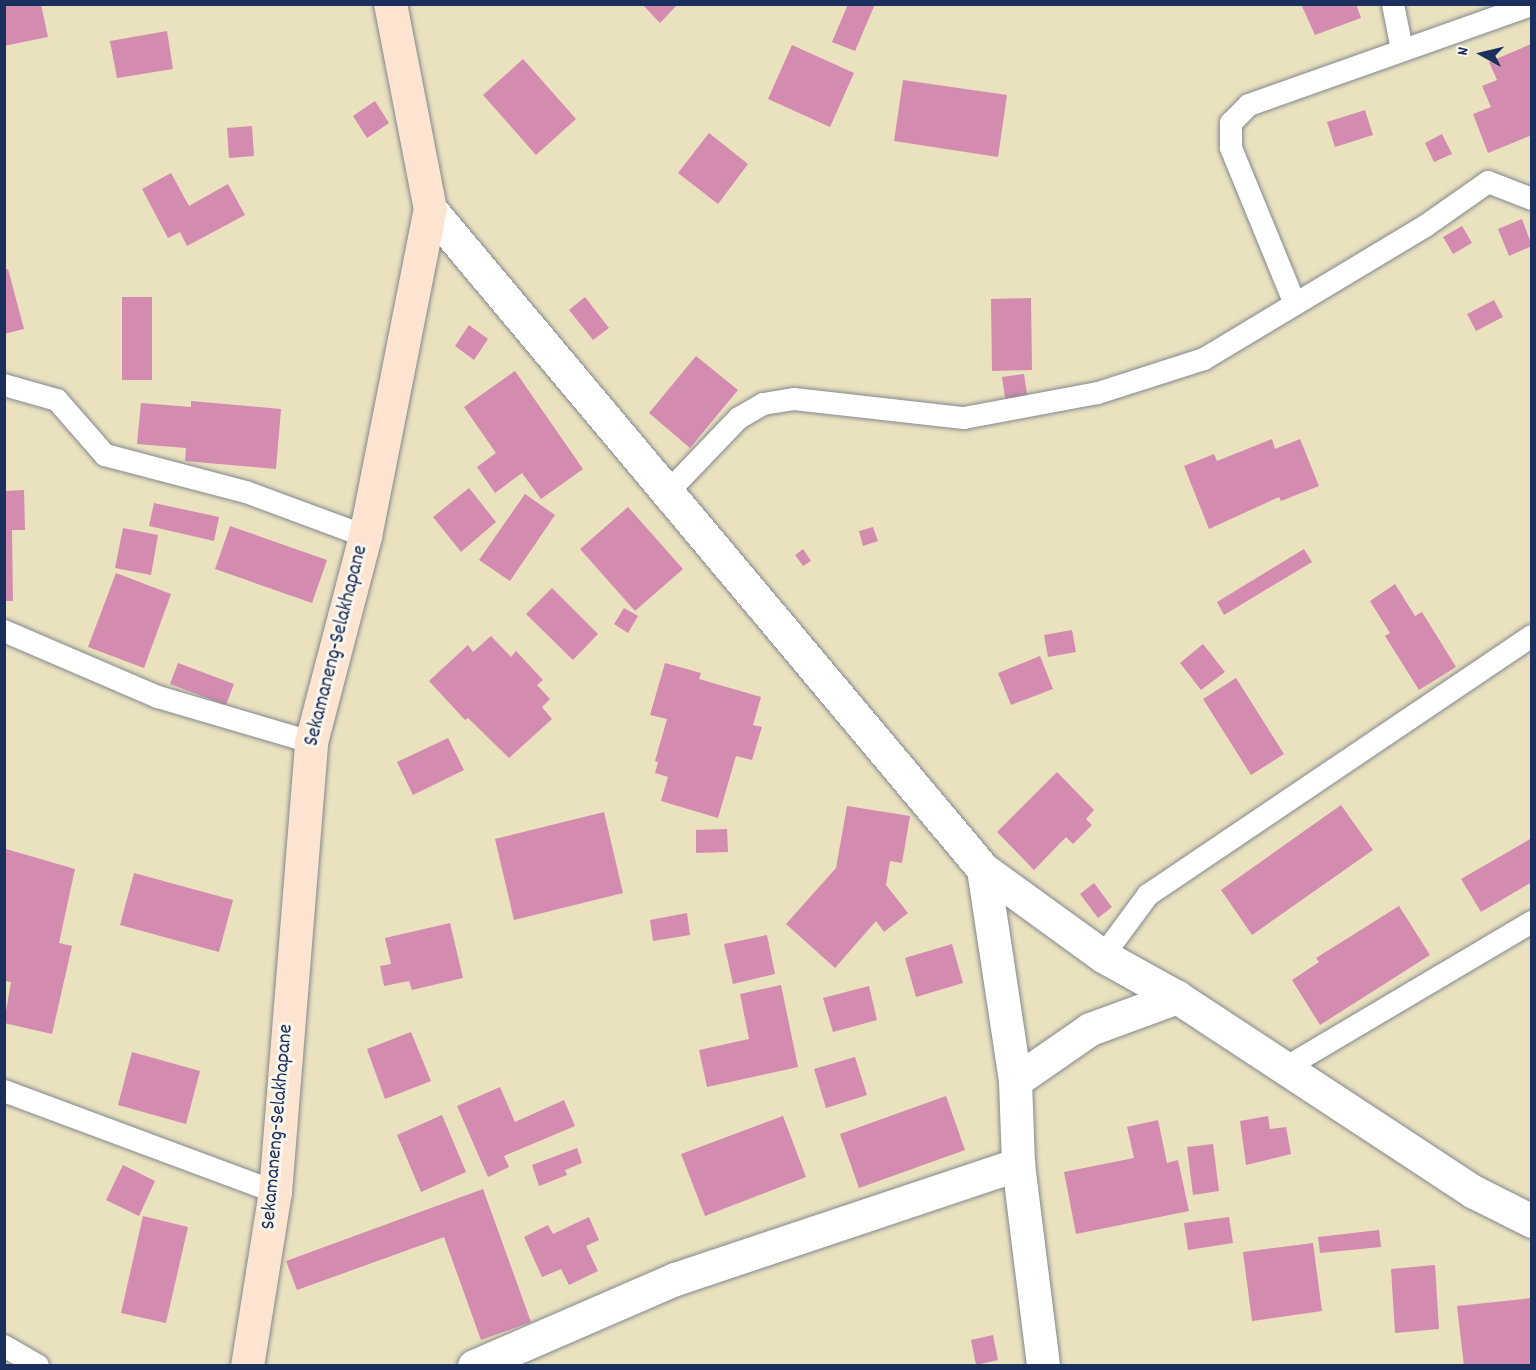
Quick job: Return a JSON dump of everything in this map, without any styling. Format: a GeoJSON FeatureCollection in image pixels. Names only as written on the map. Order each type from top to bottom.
{"type":"FeatureCollection","features":[{"type":"Feature","properties":{"kind":"street","name":"Sekamaneng-Selakhapane"},"geometry":{"type":"LineString","coordinates":[[247,1365],[275,1192],[310,742],[365,536],[430,209],[390,4]]}},
{"type":"Feature","properties":{"kind":"street"},"geometry":{"type":"LineString","coordinates":[[430,209],[983,869],[1103,956],[1177,997],[1474,1192],[1532,1221]]}},
{"type":"Feature","properties":{"kind":"street"},"geometry":{"type":"LineString","coordinates":[[983,869],[1015,1081],[1018,1164],[1042,1365]]}},
{"type":"Feature","properties":{"kind":"street"},"geometry":{"type":"LineString","coordinates":[[1015,1081],[1090,1029],[1177,997]]}},
{"type":"Feature","properties":{"kind":"street"},"geometry":{"type":"LineString","coordinates":[[474,1365],[675,1279],[1018,1164]]}},
{"type":"Feature","properties":{"kind":"lane"},"geometry":{"type":"LineString","coordinates":[[1393,4],[1402,50]]}},
{"type":"Feature","properties":{"kind":"lane"},"geometry":{"type":"LineString","coordinates":[[1295,304],[1231,148],[1230,123],[1249,105],[1532,5]]}},
{"type":"Feature","properties":{"kind":"lane"},"geometry":{"type":"LineString","coordinates":[[667,493],[739,418],[763,404],[794,399],[964,418],[1029,409],[1098,393],[1204,360],[1424,227],[1488,182],[1532,199]]}},
{"type":"Feature","properties":{"kind":"lane"},"geometry":{"type":"LineString","coordinates":[[4,385],[57,400],[105,455],[246,492],[365,536]]}},
{"type":"Feature","properties":{"kind":"lane"},"geometry":{"type":"LineString","coordinates":[[4,632],[158,697],[310,742]]}},
{"type":"Feature","properties":{"kind":"lane"},"geometry":{"type":"LineString","coordinates":[[1103,956],[1148,895],[1532,636]]}},
{"type":"Feature","properties":{"kind":"lane"},"geometry":{"type":"LineString","coordinates":[[1285,1068],[1532,922]]}},
{"type":"Feature","properties":{"kind":"lane"},"geometry":{"type":"LineString","coordinates":[[4,1091],[275,1192]]}},
{"type":"Feature","properties":{"kind":"lane"},"geometry":{"type":"LineString","coordinates":[[4,1346],[38,1365]]}},
{"type":"Feature","properties":{"kind":"building"},"geometry":{"type":"Polygon","coordinates":[[[4,4],[41,4],[48,37],[4,46],[4,4]]]}},
{"type":"Feature","properties":{"kind":"building"},"geometry":{"type":"Polygon","coordinates":[[[642,4],[678,4],[660,23],[642,4]]]}},
{"type":"Feature","properties":{"kind":"building"},"geometry":{"type":"Polygon","coordinates":[[[848,4],[875,4],[855,51],[832,42],[848,4]]]}},
{"type":"Feature","properties":{"kind":"building"},"geometry":{"type":"Polygon","coordinates":[[[1301,4],[1356,4],[1361,18],[1315,35],[1301,4]]]}},
{"type":"Feature","properties":{"kind":"building"},"geometry":{"type":"Polygon","coordinates":[[[167,31],[173,69],[117,78],[110,41],[167,31]]]}},
{"type":"Feature","properties":{"kind":"building"},"geometry":{"type":"Polygon","coordinates":[[[1531,44],[1532,135],[1488,153],[1473,114],[1491,107],[1482,86],[1497,80],[1489,62],[1531,44]]]}},
{"type":"Feature","properties":{"kind":"building"},"geometry":{"type":"Polygon","coordinates":[[[792,45],[854,73],[830,127],[768,99],[792,45]]]}},
{"type":"Feature","properties":{"kind":"building"},"geometry":{"type":"Polygon","coordinates":[[[523,59],[576,119],[536,155],[483,95],[523,59]]]}},
{"type":"Feature","properties":{"kind":"building"},"geometry":{"type":"Polygon","coordinates":[[[903,80],[1007,95],[998,157],[894,141],[903,80]]]}},
{"type":"Feature","properties":{"kind":"building"},"geometry":{"type":"Polygon","coordinates":[[[375,101],[389,123],[367,138],[353,116],[375,101]]]}},
{"type":"Feature","properties":{"kind":"building"},"geometry":{"type":"Polygon","coordinates":[[[1365,110],[1373,135],[1335,147],[1327,122],[1365,110]]]}},
{"type":"Feature","properties":{"kind":"building"},"geometry":{"type":"Polygon","coordinates":[[[252,126],[254,156],[229,158],[227,128],[252,126]]]}},
{"type":"Feature","properties":{"kind":"building"},"geometry":{"type":"Polygon","coordinates":[[[709,133],[748,164],[718,204],[678,173],[709,133]]]}},
{"type":"Feature","properties":{"kind":"building"},"geometry":{"type":"Polygon","coordinates":[[[1442,134],[1452,154],[1434,162],[1425,143],[1442,134]]]}},
{"type":"Feature","properties":{"kind":"building"},"geometry":{"type":"Polygon","coordinates":[[[171,173],[189,206],[228,184],[245,215],[187,246],[180,232],[168,238],[142,189],[171,173]]]}},
{"type":"Feature","properties":{"kind":"building"},"geometry":{"type":"Polygon","coordinates":[[[1522,219],[1532,246],[1509,256],[1498,229],[1522,219]]]}},
{"type":"Feature","properties":{"kind":"building"},"geometry":{"type":"Polygon","coordinates":[[[1462,226],[1472,243],[1453,254],[1443,237],[1462,226]]]}},
{"type":"Feature","properties":{"kind":"building"},"geometry":{"type":"Polygon","coordinates":[[[8,269],[24,329],[4,334],[4,270],[8,269]]]}},
{"type":"Feature","properties":{"kind":"building"},"geometry":{"type":"Polygon","coordinates":[[[122,297],[152,297],[152,380],[122,380],[122,297]]]}},
{"type":"Feature","properties":{"kind":"building"},"geometry":{"type":"Polygon","coordinates":[[[585,297],[609,328],[593,340],[569,310],[585,297]]]}},
{"type":"Feature","properties":{"kind":"building"},"geometry":{"type":"Polygon","coordinates":[[[1031,298],[1032,370],[992,371],[991,299],[1031,298]]]}},
{"type":"Feature","properties":{"kind":"building"},"geometry":{"type":"Polygon","coordinates":[[[1494,300],[1503,317],[1476,331],[1467,314],[1494,300]]]}},
{"type":"Feature","properties":{"kind":"building"},"geometry":{"type":"Polygon","coordinates":[[[469,325],[488,339],[474,360],[455,346],[469,325]]]}},
{"type":"Feature","properties":{"kind":"building"},"geometry":{"type":"Polygon","coordinates":[[[696,356],[738,390],[690,448],[649,413],[696,356]]]}},
{"type":"Feature","properties":{"kind":"building"},"geometry":{"type":"Polygon","coordinates":[[[515,371],[583,469],[541,499],[522,473],[495,493],[477,467],[496,453],[464,407],[515,371]]]}},
{"type":"Feature","properties":{"kind":"building"},"geometry":{"type":"Polygon","coordinates":[[[1024,374],[1028,401],[1006,404],[1002,377],[1024,374]]]}},
{"type":"Feature","properties":{"kind":"building"},"geometry":{"type":"Polygon","coordinates":[[[191,401],[281,409],[276,469],[185,461],[186,448],[137,444],[141,403],[191,407],[191,401]]]}},
{"type":"Feature","properties":{"kind":"building"},"geometry":{"type":"Polygon","coordinates":[[[1272,439],[1275,449],[1300,439],[1319,486],[1281,501],[1279,497],[1209,529],[1184,466],[1214,454],[1217,461],[1272,439]]]}},
{"type":"Feature","properties":{"kind":"building"},"geometry":{"type":"Polygon","coordinates":[[[469,488],[496,522],[461,552],[433,517],[469,488]]]}},
{"type":"Feature","properties":{"kind":"building"},"geometry":{"type":"Polygon","coordinates":[[[24,490],[25,530],[12,530],[13,601],[4,601],[4,491],[24,490]]]}},
{"type":"Feature","properties":{"kind":"building"},"geometry":{"type":"Polygon","coordinates":[[[525,494],[555,515],[510,581],[479,560],[525,494]]]}},
{"type":"Feature","properties":{"kind":"building"},"geometry":{"type":"Polygon","coordinates":[[[154,503],[219,517],[214,541],[149,526],[154,503]]]}},
{"type":"Feature","properties":{"kind":"building"},"geometry":{"type":"Polygon","coordinates":[[[628,507],[683,569],[635,611],[580,549],[628,507]]]}},
{"type":"Feature","properties":{"kind":"building"},"geometry":{"type":"Polygon","coordinates":[[[230,526],[327,560],[312,603],[215,569],[230,526]]]}},
{"type":"Feature","properties":{"kind":"building"},"geometry":{"type":"Polygon","coordinates":[[[873,527],[878,541],[863,546],[859,531],[873,527]]]}},
{"type":"Feature","properties":{"kind":"building"},"geometry":{"type":"Polygon","coordinates":[[[123,528],[158,535],[151,575],[115,568],[123,528]]]}},
{"type":"Feature","properties":{"kind":"building"},"geometry":{"type":"Polygon","coordinates":[[[803,549],[811,561],[803,566],[795,555],[803,549]]]}},
{"type":"Feature","properties":{"kind":"building"},"geometry":{"type":"Polygon","coordinates":[[[1304,549],[1312,562],[1224,615],[1217,602],[1304,549]]]}},
{"type":"Feature","properties":{"kind":"building"},"geometry":{"type":"Polygon","coordinates":[[[116,573],[171,594],[144,668],[88,647],[116,573]]]}},
{"type":"Feature","properties":{"kind":"building"},"geometry":{"type":"Polygon","coordinates":[[[1395,584],[1415,616],[1422,612],[1456,667],[1419,690],[1385,636],[1390,633],[1370,601],[1395,584]]]}},
{"type":"Feature","properties":{"kind":"building"},"geometry":{"type":"Polygon","coordinates":[[[552,588],[598,634],[573,660],[526,614],[552,588]]]}},
{"type":"Feature","properties":{"kind":"building"},"geometry":{"type":"Polygon","coordinates":[[[624,608],[638,616],[628,633],[614,624],[624,608]]]}},
{"type":"Feature","properties":{"kind":"building"},"geometry":{"type":"Polygon","coordinates":[[[1072,630],[1076,652],[1048,657],[1044,635],[1072,630]]]}},
{"type":"Feature","properties":{"kind":"building"},"geometry":{"type":"Polygon","coordinates":[[[491,636],[511,657],[516,651],[543,680],[537,685],[550,699],[542,707],[552,719],[509,758],[468,718],[465,720],[429,681],[468,645],[473,652],[491,636]]]}},
{"type":"Feature","properties":{"kind":"building"},"geometry":{"type":"Polygon","coordinates":[[[1203,644],[1225,672],[1201,690],[1180,663],[1203,644]]]}},
{"type":"Feature","properties":{"kind":"building"},"geometry":{"type":"Polygon","coordinates":[[[1040,656],[1053,689],[1011,705],[998,673],[1040,656]]]}},
{"type":"Feature","properties":{"kind":"building"},"geometry":{"type":"Polygon","coordinates":[[[178,663],[234,684],[226,705],[170,684],[178,663]]]}},
{"type":"Feature","properties":{"kind":"building"},"geometry":{"type":"Polygon","coordinates":[[[665,663],[701,673],[699,679],[761,697],[753,725],[762,727],[752,760],[736,756],[718,818],[661,801],[668,777],[655,773],[658,762],[655,761],[667,719],[650,715],[665,663]]]}},
{"type":"Feature","properties":{"kind":"building"},"geometry":{"type":"Polygon","coordinates":[[[1236,678],[1284,754],[1251,775],[1203,699],[1236,678]]]}},
{"type":"Feature","properties":{"kind":"building"},"geometry":{"type":"Polygon","coordinates":[[[448,738],[464,770],[413,795],[397,762],[448,738]]]}},
{"type":"Feature","properties":{"kind":"building"},"geometry":{"type":"Polygon","coordinates":[[[1057,772],[1094,810],[1086,819],[1092,825],[1073,844],[1066,837],[1034,870],[997,832],[1057,772]]]}},
{"type":"Feature","properties":{"kind":"building"},"geometry":{"type":"Polygon","coordinates":[[[1341,805],[1373,850],[1252,935],[1221,890],[1341,805]]]}},
{"type":"Feature","properties":{"kind":"building"},"geometry":{"type":"Polygon","coordinates":[[[847,806],[910,816],[902,863],[890,861],[886,885],[908,913],[884,932],[876,921],[835,968],[786,924],[836,868],[847,806]]]}},
{"type":"Feature","properties":{"kind":"building"},"geometry":{"type":"Polygon","coordinates":[[[604,812],[623,893],[514,920],[495,839],[604,812]]]}},
{"type":"Feature","properties":{"kind":"building"},"geometry":{"type":"Polygon","coordinates":[[[727,829],[728,852],[696,853],[696,830],[727,829]]]}},
{"type":"Feature","properties":{"kind":"building"},"geometry":{"type":"Polygon","coordinates":[[[1532,838],[1532,882],[1481,912],[1461,879],[1532,838]]]}},
{"type":"Feature","properties":{"kind":"building"},"geometry":{"type":"Polygon","coordinates":[[[6,849],[75,869],[59,943],[72,946],[52,1034],[4,1023],[11,982],[4,981],[6,849]]]}},
{"type":"Feature","properties":{"kind":"building"},"geometry":{"type":"Polygon","coordinates":[[[134,873],[233,900],[219,952],[120,925],[134,873]]]}},
{"type":"Feature","properties":{"kind":"building"},"geometry":{"type":"Polygon","coordinates":[[[1094,883],[1112,907],[1098,918],[1080,894],[1094,883]]]}},
{"type":"Feature","properties":{"kind":"building"},"geometry":{"type":"Polygon","coordinates":[[[1399,906],[1430,955],[1320,1025],[1292,980],[1319,962],[1316,958],[1399,906]]]}},
{"type":"Feature","properties":{"kind":"building"},"geometry":{"type":"Polygon","coordinates":[[[687,913],[690,935],[653,941],[650,920],[687,913]]]}},
{"type":"Feature","properties":{"kind":"building"},"geometry":{"type":"Polygon","coordinates":[[[450,923],[463,978],[412,990],[409,981],[384,986],[380,966],[391,964],[385,938],[450,923]]]}},
{"type":"Feature","properties":{"kind":"building"},"geometry":{"type":"Polygon","coordinates":[[[767,935],[775,974],[733,984],[724,944],[767,935]]]}},
{"type":"Feature","properties":{"kind":"building"},"geometry":{"type":"Polygon","coordinates":[[[952,944],[963,983],[916,997],[905,958],[952,944]]]}},
{"type":"Feature","properties":{"kind":"building"},"geometry":{"type":"Polygon","coordinates":[[[781,985],[798,1067],[707,1087],[699,1050],[749,1039],[740,994],[781,985]]]}},
{"type":"Feature","properties":{"kind":"building"},"geometry":{"type":"Polygon","coordinates":[[[869,986],[877,1020],[833,1032],[823,998],[869,986]]]}},
{"type":"Feature","properties":{"kind":"building"},"geometry":{"type":"Polygon","coordinates":[[[411,1032],[431,1081],[385,1099],[367,1049],[411,1032]]]}},
{"type":"Feature","properties":{"kind":"building"},"geometry":{"type":"Polygon","coordinates":[[[132,1052],[200,1071],[186,1124],[118,1105],[132,1052]]]}},
{"type":"Feature","properties":{"kind":"building"},"geometry":{"type":"Polygon","coordinates":[[[855,1057],[867,1095],[826,1108],[814,1069],[855,1057]]]}},
{"type":"Feature","properties":{"kind":"building"},"geometry":{"type":"Polygon","coordinates":[[[500,1087],[515,1122],[564,1100],[575,1126],[504,1156],[509,1167],[488,1177],[457,1106],[500,1087]]]}},
{"type":"Feature","properties":{"kind":"building"},"geometry":{"type":"Polygon","coordinates":[[[946,1096],[965,1150],[859,1188],[840,1134],[946,1096]]]}},
{"type":"Feature","properties":{"kind":"building"},"geometry":{"type":"Polygon","coordinates":[[[442,1115],[466,1172],[421,1192],[397,1135],[442,1115]]]}},
{"type":"Feature","properties":{"kind":"building"},"geometry":{"type":"Polygon","coordinates":[[[783,1116],[806,1177],[705,1216],[681,1154],[783,1116]]]}},
{"type":"Feature","properties":{"kind":"building"},"geometry":{"type":"Polygon","coordinates":[[[1268,1116],[1270,1129],[1286,1127],[1291,1154],[1246,1165],[1240,1121],[1268,1116]]]}},
{"type":"Feature","properties":{"kind":"building"},"geometry":{"type":"Polygon","coordinates":[[[1158,1120],[1167,1163],[1178,1160],[1189,1211],[1076,1234],[1064,1172],[1134,1158],[1127,1127],[1158,1120]]]}},
{"type":"Feature","properties":{"kind":"building"},"geometry":{"type":"Polygon","coordinates":[[[1213,1144],[1219,1191],[1193,1195],[1187,1147],[1213,1144]]]}},
{"type":"Feature","properties":{"kind":"building"},"geometry":{"type":"Polygon","coordinates":[[[577,1148],[582,1163],[565,1170],[567,1175],[539,1186],[532,1165],[577,1148]]]}},
{"type":"Feature","properties":{"kind":"building"},"geometry":{"type":"Polygon","coordinates":[[[123,1165],[155,1181],[139,1216],[106,1200],[123,1165]]]}},
{"type":"Feature","properties":{"kind":"building"},"geometry":{"type":"Polygon","coordinates":[[[483,1189],[531,1322],[481,1340],[444,1237],[297,1290],[286,1261],[483,1189]]]}},
{"type":"Feature","properties":{"kind":"building"},"geometry":{"type":"Polygon","coordinates":[[[143,1216],[188,1227],[166,1323],[121,1313],[143,1216]]]}},
{"type":"Feature","properties":{"kind":"building"},"geometry":{"type":"Polygon","coordinates":[[[589,1217],[599,1240],[586,1246],[598,1271],[569,1285],[561,1269],[542,1277],[524,1237],[548,1225],[553,1234],[589,1217]]]}},
{"type":"Feature","properties":{"kind":"building"},"geometry":{"type":"Polygon","coordinates":[[[1229,1217],[1233,1243],[1188,1250],[1184,1223],[1229,1217]]]}},
{"type":"Feature","properties":{"kind":"building"},"geometry":{"type":"Polygon","coordinates":[[[1379,1230],[1381,1247],[1320,1253],[1318,1237],[1379,1230]]]}},
{"type":"Feature","properties":{"kind":"building"},"geometry":{"type":"Polygon","coordinates":[[[1313,1243],[1322,1311],[1252,1321],[1243,1252],[1313,1243]]]}},
{"type":"Feature","properties":{"kind":"building"},"geometry":{"type":"Polygon","coordinates":[[[1435,1265],[1439,1329],[1395,1333],[1391,1269],[1435,1265]]]}},
{"type":"Feature","properties":{"kind":"building"},"geometry":{"type":"Polygon","coordinates":[[[1532,1298],[1532,1366],[1464,1366],[1457,1306],[1532,1298]]]}},
{"type":"Feature","properties":{"kind":"building"},"geometry":{"type":"Polygon","coordinates":[[[993,1335],[998,1360],[976,1365],[971,1340],[993,1335]]]}}]}
